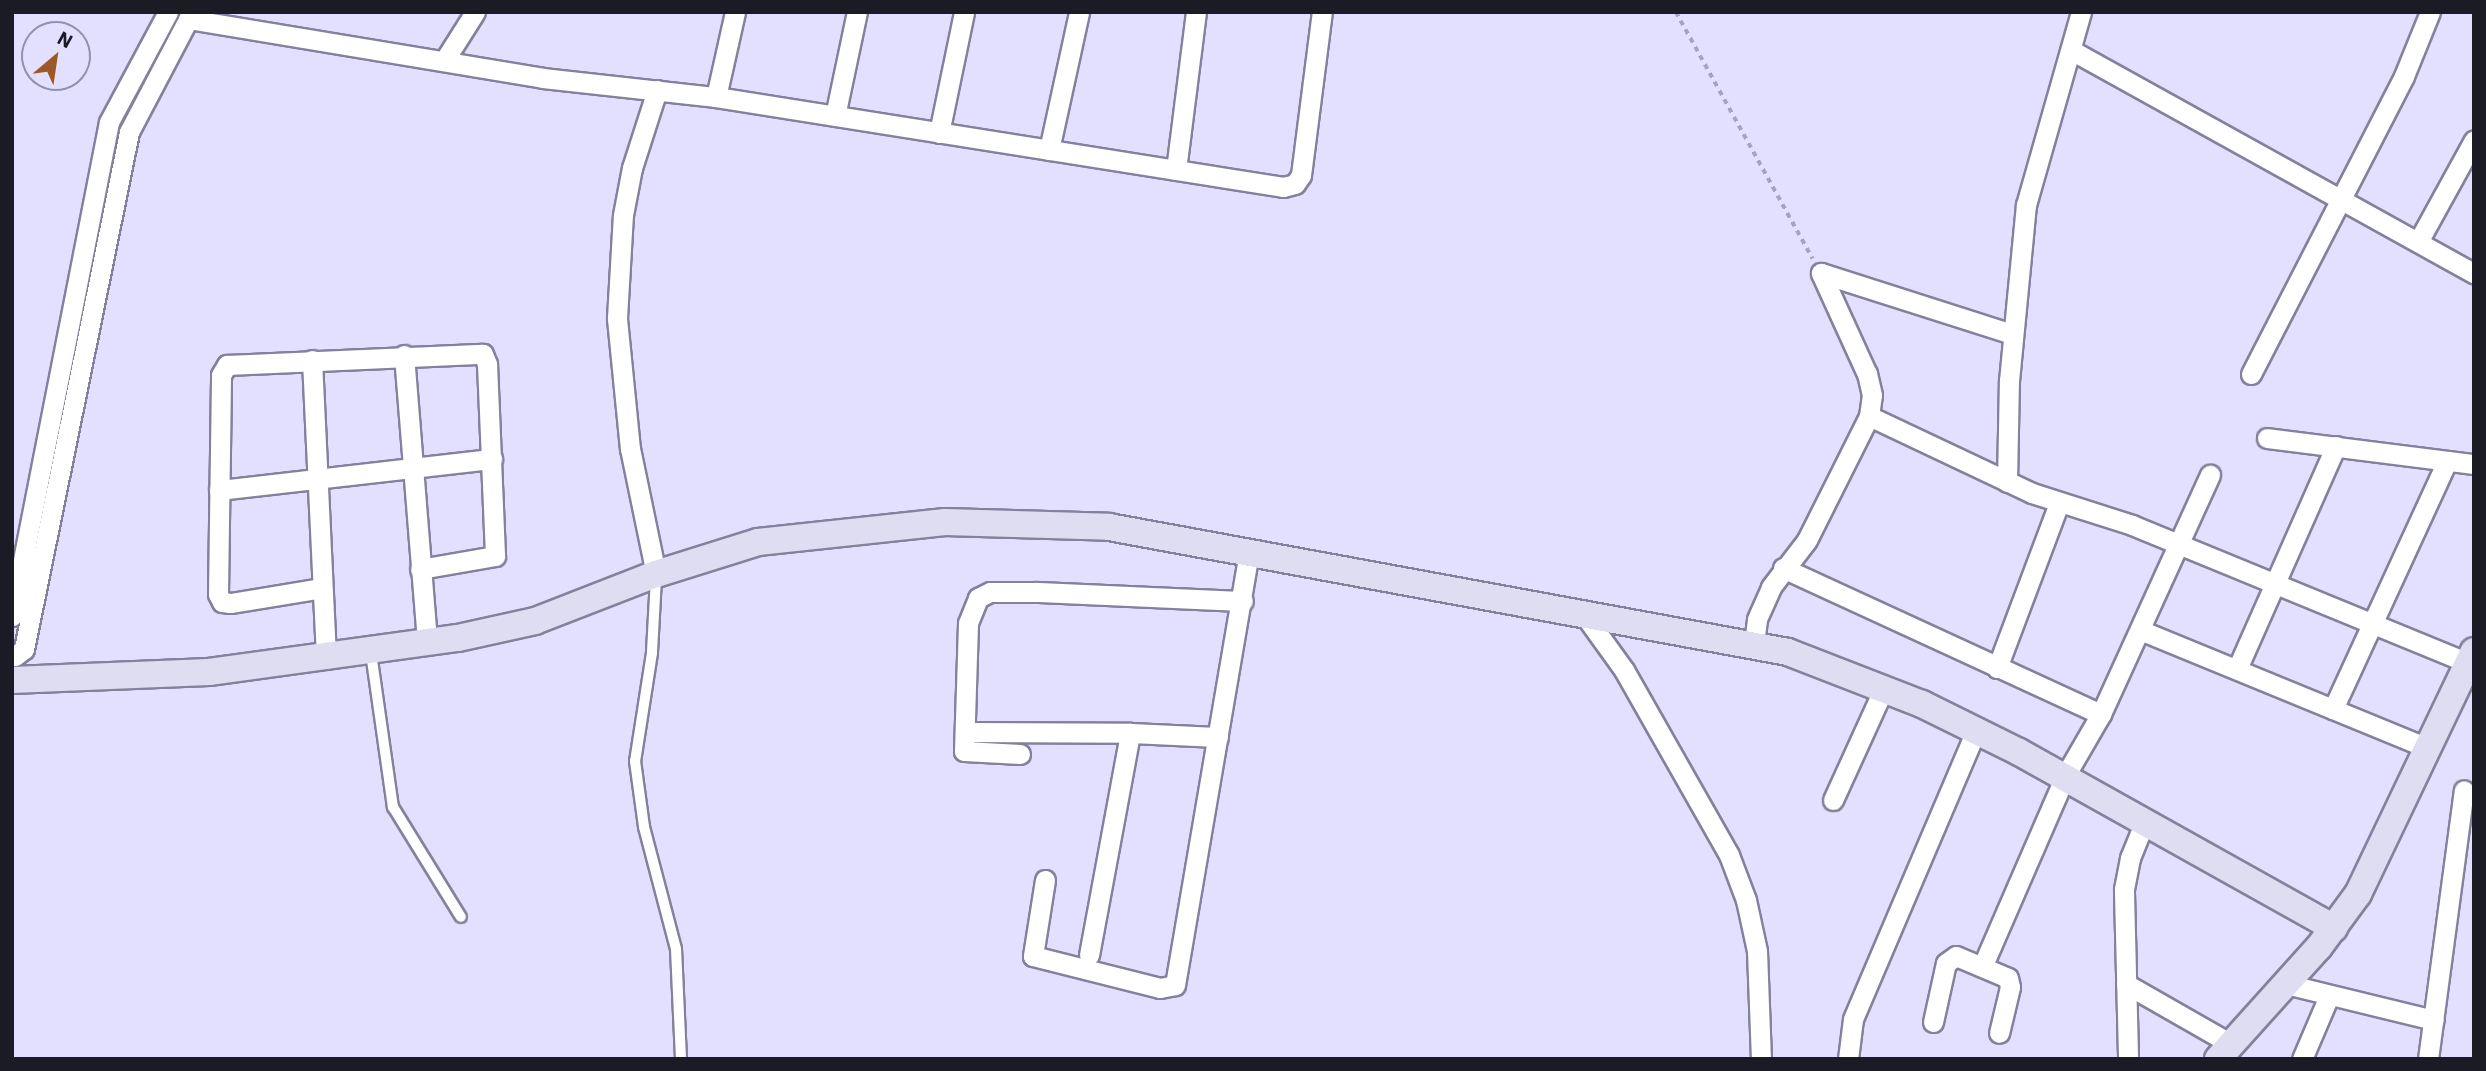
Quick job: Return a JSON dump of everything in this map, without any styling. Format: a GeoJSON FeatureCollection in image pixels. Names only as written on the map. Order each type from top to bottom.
{"type":"FeatureCollection","features":[{"type":"Feature","properties":{"kind":"street"},"geometry":{"type":"LineString","coordinates":[[12,616],[109,122],[168,12]]}},
{"type":"Feature","properties":{"kind":"street"},"geometry":{"type":"LineString","coordinates":[[444,61],[475,12]]}},
{"type":"Feature","properties":{"kind":"street"},"geometry":{"type":"LineString","coordinates":[[716,97],[735,12]]}},
{"type":"Feature","properties":{"kind":"street"},"geometry":{"type":"LineString","coordinates":[[835,116],[857,12]]}},
{"type":"Feature","properties":{"kind":"street"},"geometry":{"type":"LineString","coordinates":[[939,133],[964,12]]}},
{"type":"Feature","properties":{"kind":"street"},"geometry":{"type":"LineString","coordinates":[[1049,150],[1079,12]]}},
{"type":"Feature","properties":{"kind":"street"},"geometry":{"type":"LineString","coordinates":[[1176,170],[1196,12]]}},
{"type":"Feature","properties":{"kind":"street"},"geometry":{"type":"LineString","coordinates":[[1322,12],[1304,162],[1295,184],[1283,187],[716,97],[444,61],[190,16],[129,132],[24,649],[13,667],[209,672],[326,659],[427,643],[535,621],[656,574],[758,542],[945,522],[1109,527],[1249,550],[1749,643],[1826,665],[1884,688],[2065,776],[2144,824],[2334,928]]}},
{"type":"Feature","properties":{"kind":"street"},"geometry":{"type":"LineString","coordinates":[[2007,482],[2012,334],[2033,167],[2081,12]]}},
{"type":"Feature","properties":{"kind":"street"},"geometry":{"type":"LineString","coordinates":[[2251,374],[2404,76],[2430,12]]}},
{"type":"Feature","properties":{"kind":"street"},"geometry":{"type":"LineString","coordinates":[[2071,50],[2474,273]]}},
{"type":"Feature","properties":{"kind":"street"},"geometry":{"type":"LineString","coordinates":[[656,574],[630,449],[617,318],[623,215],[632,168],[657,90]]}},
{"type":"Feature","properties":{"kind":"street"},"geometry":{"type":"LineString","coordinates":[[2418,242],[2474,140]]}},
{"type":"Feature","properties":{"kind":"street"},"geometry":{"type":"LineString","coordinates":[[1821,273],[2012,334]]}},
{"type":"Feature","properties":{"kind":"street"},"geometry":{"type":"LineString","coordinates":[[1749,643],[1760,608],[1783,568],[1807,540],[1869,416],[1872,395],[1867,374],[1821,273]]}},
{"type":"Feature","properties":{"kind":"street"},"geometry":{"type":"LineString","coordinates":[[322,588],[222,602],[219,490],[221,375],[227,365],[404,355],[483,354],[492,459],[495,556],[420,569]]}},
{"type":"Feature","properties":{"kind":"street"},"geometry":{"type":"LineString","coordinates":[[404,355],[427,643]]}},
{"type":"Feature","properties":{"kind":"street"},"geometry":{"type":"LineString","coordinates":[[312,360],[326,659]]}},
{"type":"Feature","properties":{"kind":"street"},"geometry":{"type":"LineString","coordinates":[[1869,416],[2007,482],[2059,503],[2179,545],[2368,626],[2471,657],[2374,865],[2334,928],[2287,984],[2224,1051],[2126,984]]}},
{"type":"Feature","properties":{"kind":"street"},"geometry":{"type":"LineString","coordinates":[[2267,438],[2474,464]]}},
{"type":"Feature","properties":{"kind":"street"},"geometry":{"type":"LineString","coordinates":[[2237,669],[2336,446]]}},
{"type":"Feature","properties":{"kind":"street"},"geometry":{"type":"LineString","coordinates":[[219,490],[492,459]]}},
{"type":"Feature","properties":{"kind":"street"},"geometry":{"type":"LineString","coordinates":[[2333,709],[2368,626],[2447,461]]}},
{"type":"Feature","properties":{"kind":"street"},"geometry":{"type":"LineString","coordinates":[[1983,965],[2065,776],[2101,714],[2210,475]]}},
{"type":"Feature","properties":{"kind":"street"},"geometry":{"type":"LineString","coordinates":[[1997,668],[2059,503]]}},
{"type":"Feature","properties":{"kind":"street"},"geometry":{"type":"LineString","coordinates":[[1045,880],[1033,956],[1160,988],[1175,985],[1243,601],[1249,550]]}},
{"type":"Feature","properties":{"kind":"street"},"geometry":{"type":"LineString","coordinates":[[1783,568],[2101,714]]}},
{"type":"Feature","properties":{"kind":"street"},"geometry":{"type":"LineString","coordinates":[[1020,754],[964,751],[968,623],[978,598],[990,592],[1037,592],[1243,601]]}},
{"type":"Feature","properties":{"kind":"street"},"geometry":{"type":"LineString","coordinates":[[1583,613],[1624,670],[1733,867],[1752,921],[1757,951],[1762,1059]]}},
{"type":"Feature","properties":{"kind":"street"},"geometry":{"type":"LineString","coordinates":[[2140,630],[2428,748]]}},
{"type":"Feature","properties":{"kind":"street"},"geometry":{"type":"LineString","coordinates":[[1832,800],[1884,688]]}},
{"type":"Feature","properties":{"kind":"street"},"geometry":{"type":"LineString","coordinates":[[1848,1059],[1853,1018],[1976,731]]}},
{"type":"Feature","properties":{"kind":"street"},"geometry":{"type":"LineString","coordinates":[[966,732],[1130,733],[1218,737]]}},
{"type":"Feature","properties":{"kind":"street"},"geometry":{"type":"LineString","coordinates":[[1089,955],[1130,733]]}},
{"type":"Feature","properties":{"kind":"street"},"geometry":{"type":"LineString","coordinates":[[2428,1059],[2465,853],[2465,790]]}},
{"type":"Feature","properties":{"kind":"street"},"geometry":{"type":"LineString","coordinates":[[2127,1056],[2125,881],[2144,824]]}},
{"type":"Feature","properties":{"kind":"street"},"geometry":{"type":"LineString","coordinates":[[1933,1022],[1950,957],[1983,965],[2010,983],[1999,1033]]}},
{"type":"Feature","properties":{"kind":"street"},"geometry":{"type":"LineString","coordinates":[[2287,984],[2434,1020]]}},
{"type":"Feature","properties":{"kind":"street"},"geometry":{"type":"LineString","coordinates":[[2302,1059],[2329,996]]}},
{"type":"Feature","properties":{"kind":"lane"},"geometry":{"type":"LineString","coordinates":[[656,574],[652,653],[635,761],[644,827],[676,949],[681,1059]]}},
{"type":"Feature","properties":{"kind":"lane"},"geometry":{"type":"LineString","coordinates":[[371,653],[393,807],[461,917]]}},
{"type":"Feature","properties":{"kind":"path"},"geometry":{"type":"LineString","coordinates":[[1676,12],[1821,273]]}}]}
